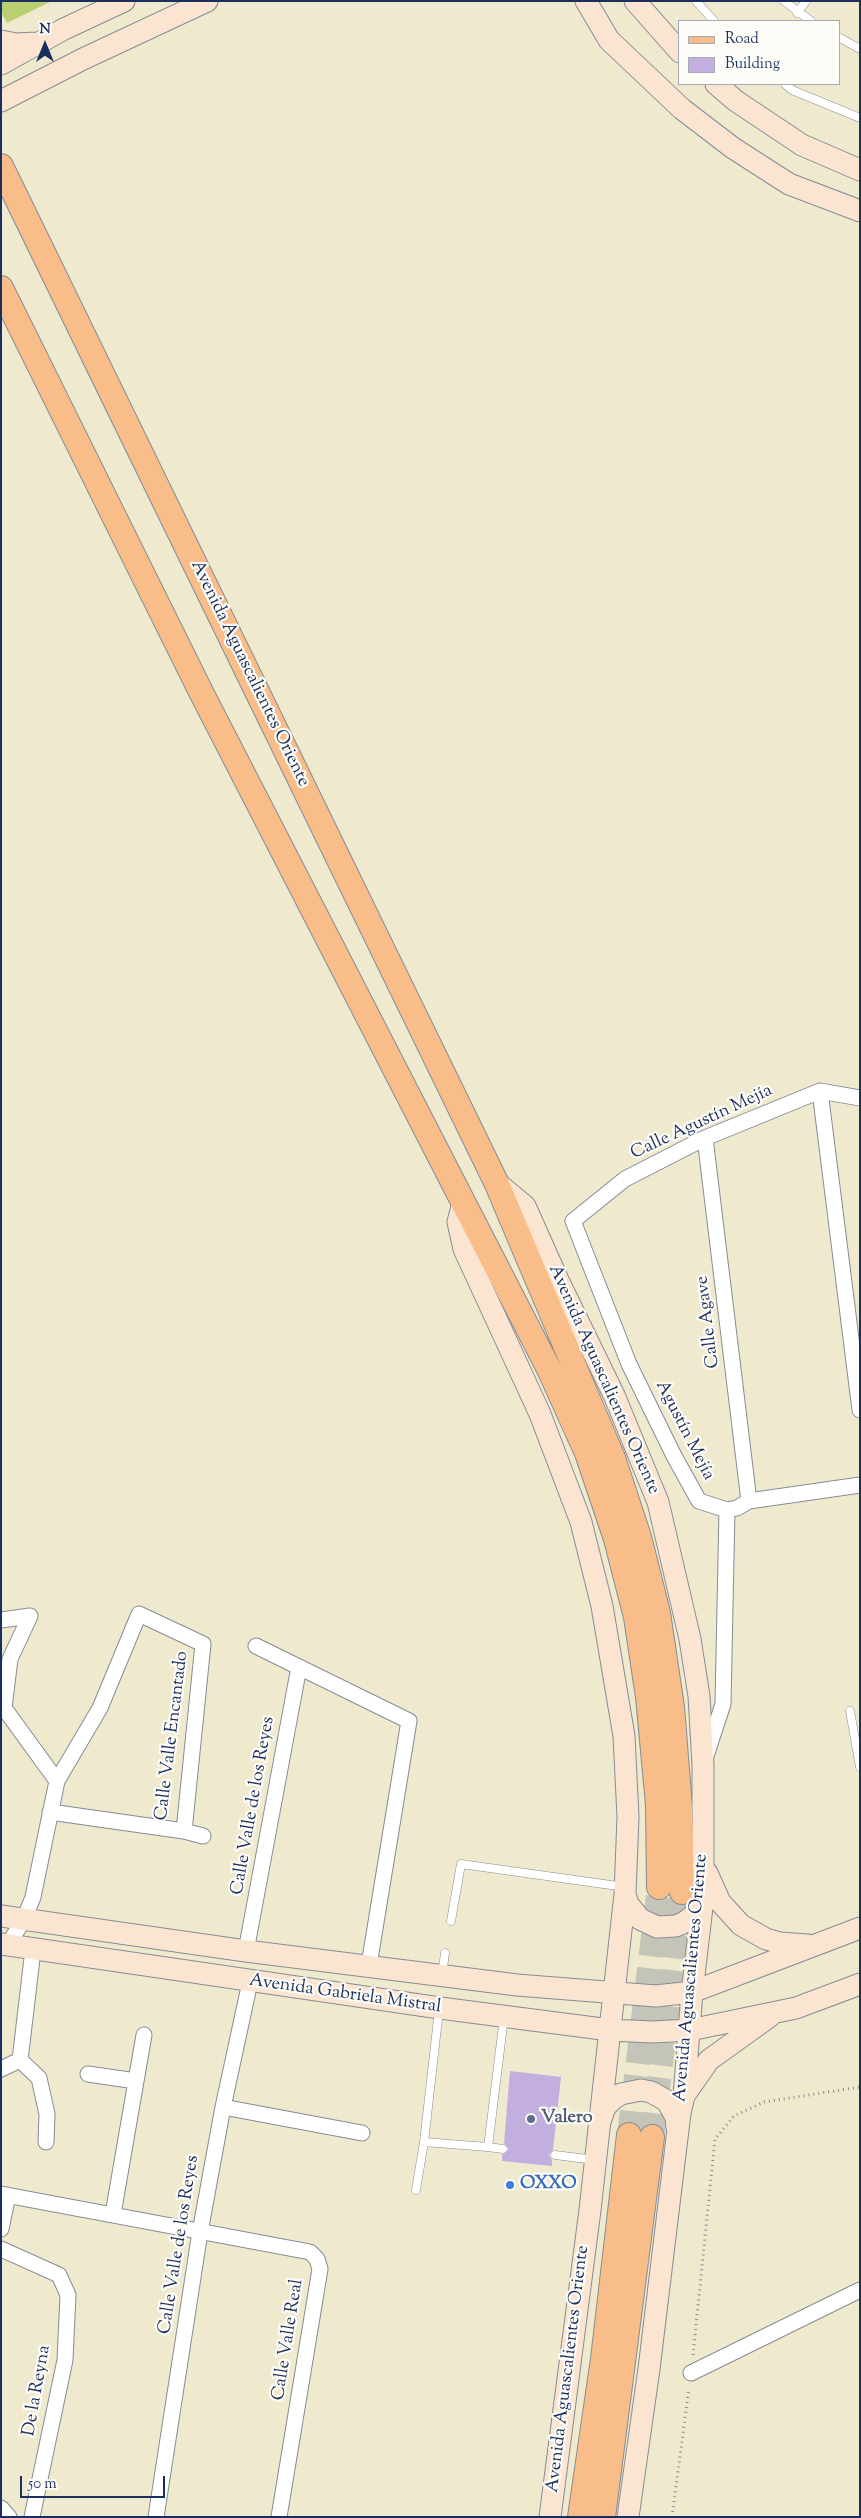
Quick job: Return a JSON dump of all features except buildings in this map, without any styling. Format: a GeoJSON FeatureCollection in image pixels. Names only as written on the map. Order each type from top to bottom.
{"type":"FeatureCollection","features":[{"type":"Feature","properties":{"kind":"main road"},"geometry":{"type":"LineString","coordinates":[[1,64],[124,1]]}},
{"type":"Feature","properties":{"kind":"main road"},"geometry":{"type":"LineString","coordinates":[[1,101],[83,59],[207,1]]}},
{"type":"Feature","properties":{"kind":"main road"},"geometry":{"type":"LineString","coordinates":[[586,1],[609,40],[682,109],[733,148],[788,184],[860,210]]}},
{"type":"Feature","properties":{"kind":"main road"},"geometry":{"type":"LineString","coordinates":[[635,1],[678,50]]}},
{"type":"Feature","properties":{"kind":"main road"},"geometry":{"type":"LineString","coordinates":[[1,41],[16,44],[39,43]]}},
{"type":"Feature","properties":{"kind":"main road"},"geometry":{"type":"LineString","coordinates":[[717,85],[736,101],[802,145],[860,170]]}},
{"type":"Feature","properties":{"kind":"main road","name":"Avenida Aguascalientes Oriente"},"geometry":{"type":"LineString","coordinates":[[1,166],[496,1182],[614,1458],[640,1537],[658,1613],[672,1706],[680,1807],[693,1896],[692,1992],[684,2096],[628,2517]]}},
{"type":"Feature","properties":{"kind":"main road"},"geometry":{"type":"LineString","coordinates":[[1,288],[201,692],[549,1369],[587,1453],[616,1539],[636,1617],[648,1697],[658,1806],[659,1887]]}},
{"type":"Feature","properties":{"kind":"main road","name":"Avenida Aguascalientes Oriente"},"geometry":{"type":"LineString","coordinates":[[496,1182],[525,1206],[558,1280],[614,1395],[658,1502],[690,1639],[699,1696],[705,1857],[693,1896]]}},
{"type":"Feature","properties":{"kind":"main road","name":"Avenida Aguascalientes Oriente"},"geometry":{"type":"LineString","coordinates":[[463,1203],[458,1222],[464,1250],[540,1414],[581,1522],[602,1606],[624,1736],[628,1817],[626,1891],[596,2160],[550,2517]]}},
{"type":"Feature","properties":{"kind":"main road"},"geometry":{"type":"LineString","coordinates":[[705,1857],[710,1880],[720,1902],[741,1925],[753,1933],[780,1943],[808,1945],[823,1943]]}},
{"type":"Feature","properties":{"kind":"main road"},"geometry":{"type":"LineString","coordinates":[[626,1891],[628,1904],[640,1919],[657,1927],[667,1927],[686,1922],[699,1908],[693,1896]]}},
{"type":"Feature","properties":{"kind":"main road","name":"Avenida Gabriela Mistral"},"geometry":{"type":"LineString","coordinates":[[1,1916],[246,1951],[517,1985],[656,1996],[692,1992],[860,1928]]}},
{"type":"Feature","properties":{"kind":"main road","name":"Avenida Gabriela Mistral"},"geometry":{"type":"LineString","coordinates":[[5,1945],[250,1982],[440,2008],[610,2030],[652,2032],[690,2030],[796,2008],[860,1984]]}},
{"type":"Feature","properties":{"kind":"main road"},"geometry":{"type":"LineString","coordinates":[[684,2096],[709,2060],[776,2012]]}},
{"type":"Feature","properties":{"kind":"main road"},"geometry":{"type":"LineString","coordinates":[[600,2125],[605,2107],[613,2099],[621,2094],[641,2090],[659,2095],[667,2101],[676,2117],[678,2133]]}},
{"type":"Feature","properties":{"kind":"main road","name":"Avenida Aguascalientes Oriente"},"geometry":{"type":"LineString","coordinates":[[580,2517],[603,2359],[629,2135]]}},
{"type":"Feature","properties":{"kind":"main road"},"geometry":{"type":"LineString","coordinates":[[603,2517],[652,2137]]}},
{"type":"Feature","properties":{"kind":"street"},"geometry":{"type":"LineString","coordinates":[[860,1098],[820,1091],[860,1410]]}},
{"type":"Feature","properties":{"kind":"street","name":"Calle Agustín Mejía"},"geometry":{"type":"LineString","coordinates":[[574,1221],[624,1179],[705,1138],[820,1091]]}},
{"type":"Feature","properties":{"kind":"street","name":"Calle Agave"},"geometry":{"type":"LineString","coordinates":[[705,1138],[749,1501]]}},
{"type":"Feature","properties":{"kind":"street","name":"Agustín Mejía"},"geometry":{"type":"LineString","coordinates":[[574,1221],[629,1364],[674,1456],[699,1501],[727,1510]]}},
{"type":"Feature","properties":{"kind":"street"},"geometry":{"type":"LineString","coordinates":[[703,1766],[723,1704],[727,1510],[737,1508],[749,1501],[860,1486]]}},
{"type":"Feature","properties":{"kind":"street","name":"Calle Valle Encantado"},"geometry":{"type":"LineString","coordinates":[[50,1812],[184,1831],[203,1644],[139,1614],[100,1708],[57,1782]]}},
{"type":"Feature","properties":{"kind":"street"},"geometry":{"type":"LineString","coordinates":[[1,1620],[30,1616],[10,1659],[4,1708],[57,1782],[33,1897],[24,1919],[5,1945]]}},
{"type":"Feature","properties":{"kind":"street"},"geometry":{"type":"LineString","coordinates":[[256,1646],[410,1721],[368,1966]]}},
{"type":"Feature","properties":{"kind":"street","name":"Calle Valle de los Reyes"},"geometry":{"type":"LineString","coordinates":[[246,1951],[299,1668]]}},
{"type":"Feature","properties":{"kind":"street"},"geometry":{"type":"LineString","coordinates":[[184,1831],[203,1836]]}},
{"type":"Feature","properties":{"kind":"street"},"geometry":{"type":"LineString","coordinates":[[20,2060],[33,1950]]}},
{"type":"Feature","properties":{"kind":"street","name":"Calle Valle de los Reyes"},"geometry":{"type":"LineString","coordinates":[[156,2517],[200,2232],[223,2107],[250,1982]]}},
{"type":"Feature","properties":{"kind":"street"},"geometry":{"type":"LineString","coordinates":[[113,2214],[144,2035]]}},
{"type":"Feature","properties":{"kind":"street"},"geometry":{"type":"LineString","coordinates":[[1,2069],[20,2060]]}},
{"type":"Feature","properties":{"kind":"street"},"geometry":{"type":"LineString","coordinates":[[20,2060],[38,2078],[47,2114],[46,2142]]}},
{"type":"Feature","properties":{"kind":"street"},"geometry":{"type":"LineString","coordinates":[[88,2074],[136,2081]]}},
{"type":"Feature","properties":{"kind":"street"},"geometry":{"type":"LineString","coordinates":[[223,2107],[362,2133]]}},
{"type":"Feature","properties":{"kind":"street"},"geometry":{"type":"LineString","coordinates":[[1,2228],[5,2194]]}},
{"type":"Feature","properties":{"kind":"street","name":"Calle Valle Real"},"geometry":{"type":"LineString","coordinates":[[5,2194],[310,2252],[317,2259],[320,2269],[279,2517]]}},
{"type":"Feature","properties":{"kind":"street","name":"De la Reyna"},"geometry":{"type":"LineString","coordinates":[[1,2248],[59,2275],[68,2294],[65,2360],[32,2517]]}},
{"type":"Feature","properties":{"kind":"street"},"geometry":{"type":"LineString","coordinates":[[691,2373],[860,2290]]}},
{"type":"Feature","properties":{"kind":"street"},"geometry":{"type":"LineString","coordinates":[[1,2508],[9,2517]]}},
{"type":"Feature","properties":{"kind":"lane"},"geometry":{"type":"LineString","coordinates":[[696,1],[713,20]]}},
{"type":"Feature","properties":{"kind":"lane"},"geometry":{"type":"LineString","coordinates":[[784,1],[797,13],[809,20]]}},
{"type":"Feature","properties":{"kind":"lane"},"geometry":{"type":"LineString","coordinates":[[797,13],[806,1]]}},
{"type":"Feature","properties":{"kind":"lane"},"geometry":{"type":"LineString","coordinates":[[841,39],[860,49]]}},
{"type":"Feature","properties":{"kind":"lane"},"geometry":{"type":"LineString","coordinates":[[786,85],[792,90],[860,118]]}},
{"type":"Feature","properties":{"kind":"lane"},"geometry":{"type":"LineString","coordinates":[[850,1711],[860,1767]]}},
{"type":"Feature","properties":{"kind":"lane"},"geometry":{"type":"LineString","coordinates":[[451,1921],[461,1864],[626,1891]]}},
{"type":"Feature","properties":{"kind":"lane"},"geometry":{"type":"LineString","coordinates":[[442,1975],[445,1953]]}},
{"type":"Feature","properties":{"kind":"lane"},"geometry":{"type":"LineString","coordinates":[[416,2190],[424,2142],[440,2008]]}},
{"type":"Feature","properties":{"kind":"lane"},"geometry":{"type":"LineString","coordinates":[[488,2147],[504,2015]]}},
{"type":"Feature","properties":{"kind":"lane"},"geometry":{"type":"LineString","coordinates":[[424,2142],[503,2149]]}},
{"type":"Feature","properties":{"kind":"lane"},"geometry":{"type":"LineString","coordinates":[[555,2155],[596,2160]]}},
{"type":"Feature","properties":{"kind":"path"},"geometry":{"type":"LineString","coordinates":[[672,2517],[691,2373],[715,2139],[734,2116],[764,2102],[860,2087]]}},
{"type":"Feature","properties":{"kind":"green space"},"geometry":{"type":"Polygon","coordinates":[[[1,1],[52,1],[7,23],[1,12],[1,1]]]}},
{"type":"Feature","properties":{"kind":"tunnel"},"geometry":{"type":"LineString","coordinates":[[629,2135],[659,1887]]}},
{"type":"Feature","properties":{"kind":"tunnel"},"geometry":{"type":"LineString","coordinates":[[652,2137],[682,1892]]}},
{"type":"Feature","properties":{"kind":"place","name":"Valero"},"geometry":{"type":"Point","coordinates":[531,2119]}},
{"type":"Feature","properties":{"kind":"place","name":"OXXO"},"geometry":{"type":"Point","coordinates":[510,2185]}}]}
